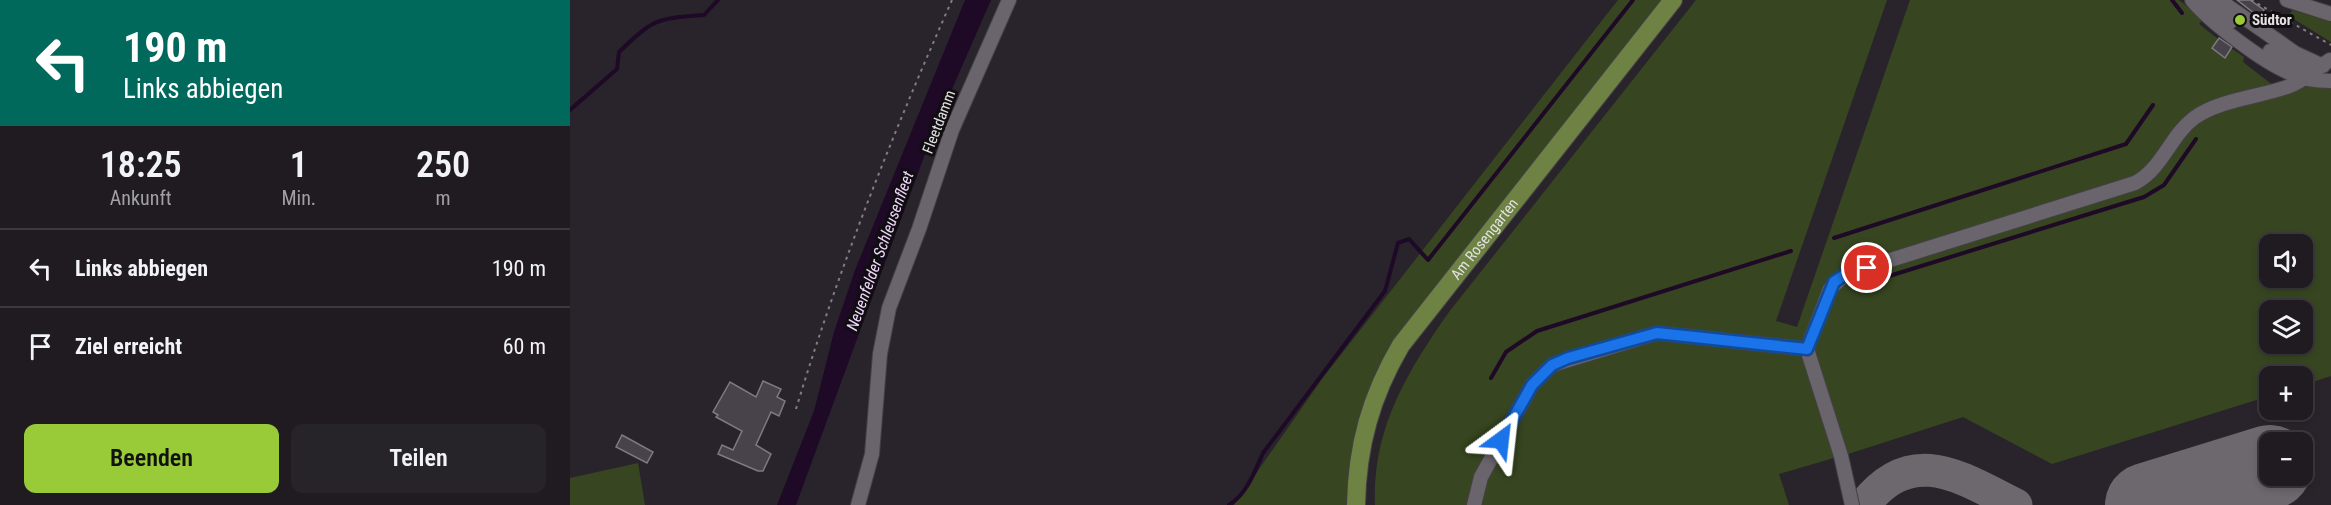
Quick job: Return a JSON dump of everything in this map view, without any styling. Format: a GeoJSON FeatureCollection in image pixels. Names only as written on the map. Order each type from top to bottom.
{"type":"FeatureCollection","features":[{"type":"Feature","properties":{"kind":"main road","name":"Am Rosengarten"},"geometry":{"type":"LineString","coordinates":[[1356,505],[1360,449],[1370,411],[1386,371],[1401,345],[1673,0]]}},
{"type":"Feature","properties":{"kind":"street","name":"Fleetdamm"},"geometry":{"type":"LineString","coordinates":[[858,505],[872,453],[880,354],[889,308],[919,229],[952,130],[1009,0]]}},
{"type":"Feature","properties":{"kind":"street"},"geometry":{"type":"LineString","coordinates":[[2192,0],[2205,15],[2272,63],[2324,70]]}},
{"type":"Feature","properties":{"kind":"street"},"geometry":{"type":"LineString","coordinates":[[2203,0],[2278,57],[2324,70]]}},
{"type":"Feature","properties":{"kind":"street"},"geometry":{"type":"LineString","coordinates":[[2219,0],[2295,53],[2324,70]]}},
{"type":"Feature","properties":{"kind":"street"},"geometry":{"type":"LineString","coordinates":[[2232,0],[2304,49],[2324,70]]}},
{"type":"Feature","properties":{"kind":"street"},"geometry":{"type":"LineString","coordinates":[[2287,0],[2331,14]]}},
{"type":"Feature","properties":{"kind":"street"},"geometry":{"type":"LineString","coordinates":[[1852,505],[1841,456],[1807,349],[1830,289],[1840,277],[2136,183],[2149,176],[2195,118],[2216,108],[2286,87],[2324,70]]}},
{"type":"Feature","properties":{"kind":"street"},"geometry":{"type":"LineString","coordinates":[[1474,505],[1481,477],[1532,385],[1552,365],[1657,333],[1807,349]]}},
{"type":"Feature","properties":{"kind":"path"},"geometry":{"type":"LineString","coordinates":[[796,409],[819,333],[912,90],[952,0]]}},
{"type":"Feature","properties":{"kind":"path"},"geometry":{"type":"LineString","coordinates":[[2251,0],[2331,45]]}},
{"type":"Feature","properties":{"kind":"green space"},"geometry":{"type":"Polygon","coordinates":[[[1618,0],[1662,0],[1407,324],[1357,429],[1346,505],[1234,505],[1322,379],[1618,0]]]}},
{"type":"Feature","properties":{"kind":"green space"},"geometry":{"type":"Polygon","coordinates":[[[1696,0],[1887,0],[1776,321],[1797,327],[1910,0],[2179,0],[2203,19],[2199,24],[2218,39],[2212,48],[2231,48],[2244,57],[2243,62],[2274,86],[2199,111],[2139,176],[1841,271],[1830,281],[1804,339],[1798,342],[1679,329],[1552,360],[1471,505],[1375,505],[1379,451],[1386,426],[1406,379],[1419,357],[1449,312],[1696,0]]]}},
{"type":"Feature","properties":{"kind":"green space"},"geometry":{"type":"Polygon","coordinates":[[[2292,10],[2331,22],[2331,42],[2289,16],[2292,10]]]}},
{"type":"Feature","properties":{"kind":"green space"},"geometry":{"type":"Polygon","coordinates":[[[2309,86],[2331,87],[2331,376],[2313,382],[2313,366],[2259,366],[2259,399],[2052,464],[1963,417],[1845,455],[1814,349],[1840,282],[2129,190],[2194,125],[2208,116],[2309,86]]]}},
{"type":"Feature","properties":{"kind":"green space"},"geometry":{"type":"Polygon","coordinates":[[[1654,338],[1797,354],[1805,360],[1837,457],[1779,474],[1789,505],[1479,505],[1481,488],[1528,397],[1550,372],[1654,338]]]}},
{"type":"Feature","properties":{"kind":"green space"},"geometry":{"type":"Polygon","coordinates":[[[638,463],[645,505],[570,505],[570,478],[638,463]]]}},
{"type":"Feature","properties":{"kind":"water","name":"Neuenfelder Schleusenfleet"},"geometry":{"type":"Polygon","coordinates":[[[965,0],[991,0],[932,135],[796,505],[777,505],[814,411],[834,332],[855,270],[965,0]]]}},
{"type":"Feature","properties":{"kind":"building"},"geometry":{"type":"Polygon","coordinates":[[[2237,0],[2250,0],[2264,10],[2259,17],[2237,0]]]}},
{"type":"Feature","properties":{"kind":"building"},"geometry":{"type":"Polygon","coordinates":[[[2219,38],[2232,47],[2225,58],[2212,48],[2219,38]]]}},
{"type":"Feature","properties":{"kind":"building"},"geometry":{"type":"Polygon","coordinates":[[[763,381],[781,389],[777,397],[785,401],[779,416],[771,412],[756,445],[771,454],[763,471],[758,471],[718,454],[722,445],[733,450],[742,431],[716,417],[718,415],[713,412],[730,382],[756,397],[763,381]]]}},
{"type":"Feature","properties":{"kind":"building"},"geometry":{"type":"Polygon","coordinates":[[[622,435],[653,452],[647,463],[616,447],[622,435]]]}},
{"type":"Feature","properties":{"kind":"waterway"},"geometry":{"type":"LineString","coordinates":[[570,110],[617,69],[619,52],[649,26],[665,20],[704,15],[718,0]]}},
{"type":"Feature","properties":{"kind":"waterway"},"geometry":{"type":"LineString","coordinates":[[1229,505],[1241,495],[1263,453],[1385,291],[1398,243],[1409,239],[1428,260],[1633,0]]}},
{"type":"Feature","properties":{"kind":"waterway"},"geometry":{"type":"LineString","coordinates":[[2172,0],[2182,13]]}},
{"type":"Feature","properties":{"kind":"waterway"},"geometry":{"type":"LineString","coordinates":[[1834,238],[2126,144],[2153,105]]}},
{"type":"Feature","properties":{"kind":"waterway"},"geometry":{"type":"LineString","coordinates":[[1873,281],[2144,197],[2164,185],[2196,139]]}},
{"type":"Feature","properties":{"kind":"waterway"},"geometry":{"type":"LineString","coordinates":[[1491,378],[1506,352],[1537,331],[1791,251]]}},
{"type":"Feature","properties":{"kind":"taxiway"},"geometry":{"type":"LineString","coordinates":[[1864,505],[1882,486],[1900,475],[1918,470],[1937,471],[1956,476],[2016,505]]}},
{"type":"Feature","properties":{"kind":"runway"},"geometry":{"type":"LineString","coordinates":[[2147,505],[2259,470]]}},
{"type":"Feature","properties":{"kind":"place","name":"Südtor"},"geometry":{"type":"Point","coordinates":[2240,20]}},
{"type":"Feature","properties":{"kind":"route"},"geometry":{"type":"LineString","coordinates":[[1501,440],[1532,385],[1552,365],[1568,358],[1657,333],[1674,333],[1807,349],[1834,282],[1846,274],[1867,268]]}}]}
